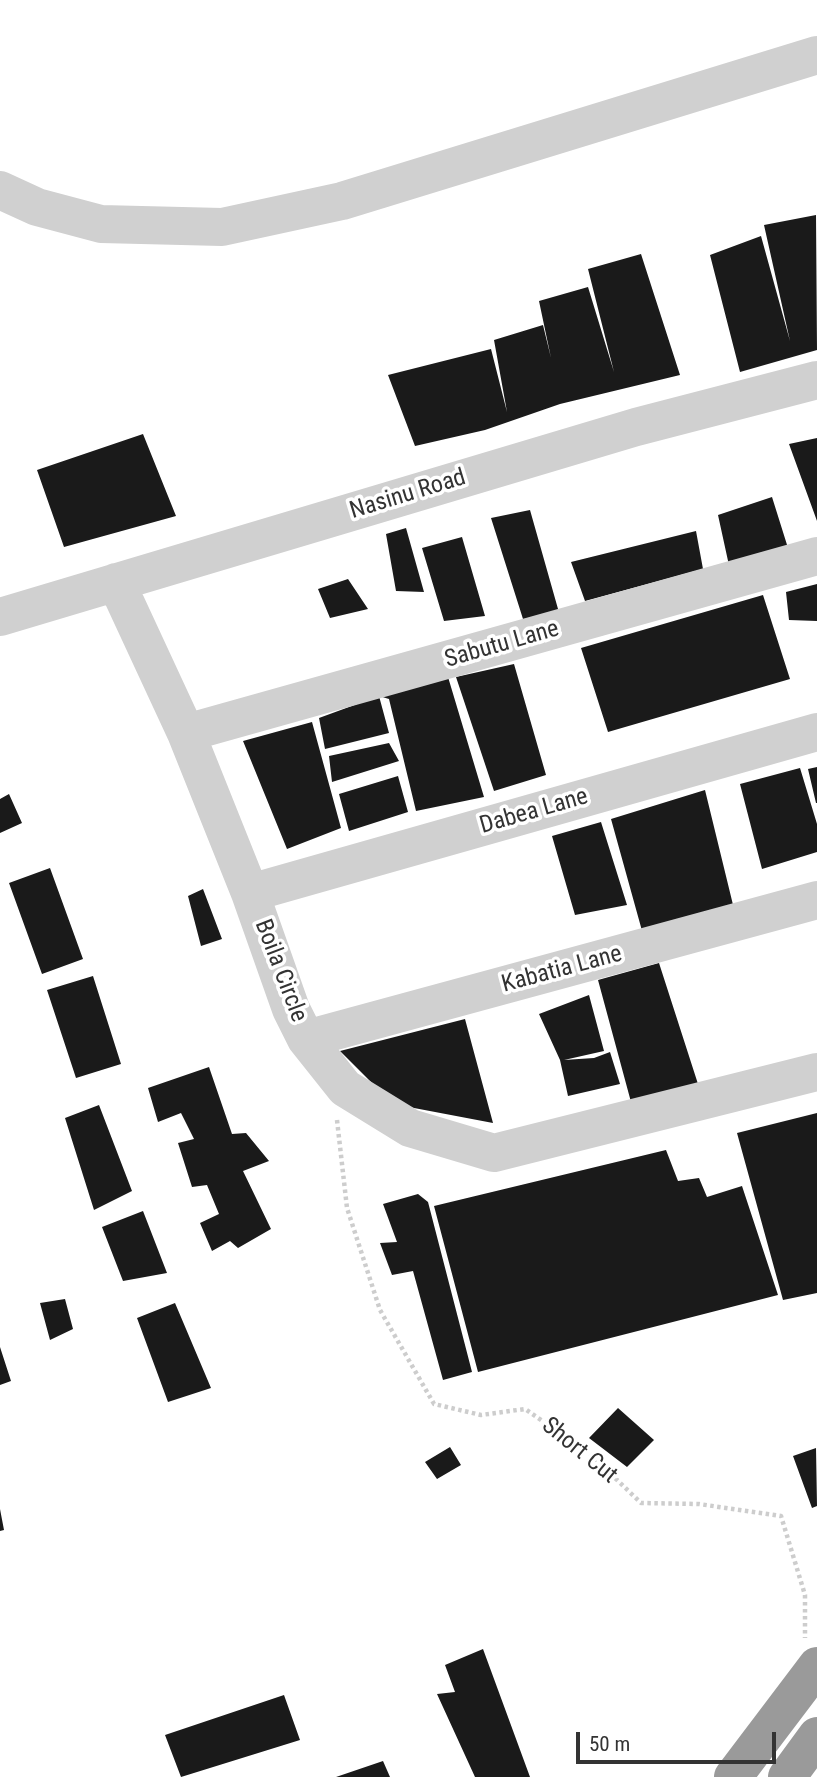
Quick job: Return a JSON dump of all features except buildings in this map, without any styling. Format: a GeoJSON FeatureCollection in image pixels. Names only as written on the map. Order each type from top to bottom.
{"type":"FeatureCollection","features":[{"type":"Feature","properties":{"kind":"highway"},"geometry":{"type":"LineString","coordinates":[[733,1777],[812,1673]]}},
{"type":"Feature","properties":{"kind":"highway"},"geometry":{"type":"LineString","coordinates":[[787,1777],[817,1736]]}},
{"type":"Feature","properties":{"kind":"street"},"geometry":{"type":"LineString","coordinates":[[0,190],[37,207],[101,224],[222,227],[342,201],[817,55]]}},
{"type":"Feature","properties":{"kind":"street","name":"Nasinu Road"},"geometry":{"type":"LineString","coordinates":[[0,617],[636,427],[817,380]]}},
{"type":"Feature","properties":{"kind":"street","name":"Sabutu Lane"},"geometry":{"type":"LineString","coordinates":[[186,733],[817,556]]}},
{"type":"Feature","properties":{"kind":"street","name":"Boila Circle"},"geometry":{"type":"LineString","coordinates":[[116,582],[186,733],[250,893],[291,1009],[306,1039],[345,1088],[410,1128],[495,1153],[817,1072]]}},
{"type":"Feature","properties":{"kind":"street","name":"Dabea Lane"},"geometry":{"type":"LineString","coordinates":[[250,893],[817,732]]}},
{"type":"Feature","properties":{"kind":"street","name":"Kabatia Lane"},"geometry":{"type":"LineString","coordinates":[[306,1039],[817,900]]}},
{"type":"Feature","properties":{"kind":"path","name":"Short Cut"},"geometry":{"type":"LineString","coordinates":[[331,1070],[347,1208],[380,1310],[434,1404],[481,1415],[525,1409],[589,1453],[641,1503],[699,1504],[781,1516],[805,1595],[812,1673]]}}]}
